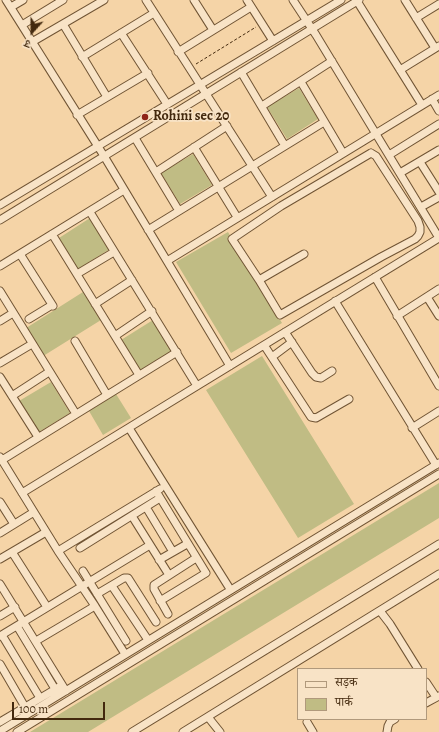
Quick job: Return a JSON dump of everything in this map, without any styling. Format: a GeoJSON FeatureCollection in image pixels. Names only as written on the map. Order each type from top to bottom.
{"type":"FeatureCollection","features":[{"type":"Feature","properties":{"kind":"street"},"geometry":{"type":"LineString","coordinates":[[6,0],[77,115],[98,146],[230,366]]}},
{"type":"Feature","properties":{"kind":"street"},"geometry":{"type":"LineString","coordinates":[[10,7],[22,0]]}},
{"type":"Feature","properties":{"kind":"street"},"geometry":{"type":"LineString","coordinates":[[22,25],[63,0]]}},
{"type":"Feature","properties":{"kind":"street"},"geometry":{"type":"LineString","coordinates":[[146,0],[272,197]]}},
{"type":"Feature","properties":{"kind":"street"},"geometry":{"type":"LineString","coordinates":[[194,0],[213,30]]}},
{"type":"Feature","properties":{"kind":"street"},"geometry":{"type":"LineString","coordinates":[[247,0],[274,41]]}},
{"type":"Feature","properties":{"kind":"street"},"geometry":{"type":"LineString","coordinates":[[22,493],[439,238],[376,133],[293,0]]}},
{"type":"Feature","properties":{"kind":"street"},"geometry":{"type":"LineString","coordinates":[[0,205],[341,0]]}},
{"type":"Feature","properties":{"kind":"street"},"geometry":{"type":"LineString","coordinates":[[0,220],[358,0],[422,105]]}},
{"type":"Feature","properties":{"kind":"street"},"geometry":{"type":"LineString","coordinates":[[400,70],[437,47],[405,0]]}},
{"type":"Feature","properties":{"kind":"street"},"geometry":{"type":"LineString","coordinates":[[32,42],[100,1]]}},
{"type":"Feature","properties":{"kind":"street"},"geometry":{"type":"LineString","coordinates":[[416,18],[439,4]]}},
{"type":"Feature","properties":{"kind":"street"},"geometry":{"type":"LineString","coordinates":[[178,52],[251,7]]}},
{"type":"Feature","properties":{"kind":"street"},"geometry":{"type":"LineString","coordinates":[[82,56],[154,13]]}},
{"type":"Feature","properties":{"kind":"street"},"geometry":{"type":"LineString","coordinates":[[63,24],[107,97]]}},
{"type":"Feature","properties":{"kind":"street"},"geometry":{"type":"LineString","coordinates":[[122,33],[167,104]]}},
{"type":"Feature","properties":{"kind":"street"},"geometry":{"type":"LineString","coordinates":[[262,106],[332,62]]}},
{"type":"Feature","properties":{"kind":"street"},"geometry":{"type":"LineString","coordinates":[[241,72],[285,146]]}},
{"type":"Feature","properties":{"kind":"street"},"geometry":{"type":"LineString","coordinates":[[77,115],[148,73]]}},
{"type":"Feature","properties":{"kind":"street"},"geometry":{"type":"LineString","coordinates":[[300,82],[343,153]]}},
{"type":"Feature","properties":{"kind":"street"},"geometry":{"type":"LineString","coordinates":[[166,261],[439,95]]}},
{"type":"Feature","properties":{"kind":"street"},"geometry":{"type":"LineString","coordinates":[[432,99],[439,111]]}},
{"type":"Feature","properties":{"kind":"street"},"geometry":{"type":"LineString","coordinates":[[148,230],[324,122]]}},
{"type":"Feature","properties":{"kind":"street"},"geometry":{"type":"LineString","coordinates":[[389,155],[439,124]]}},
{"type":"Feature","properties":{"kind":"street"},"geometry":{"type":"LineString","coordinates":[[156,172],[227,126]]}},
{"type":"Feature","properties":{"kind":"street"},"geometry":{"type":"LineString","coordinates":[[135,138],[179,211]]}},
{"type":"Feature","properties":{"kind":"street"},"geometry":{"type":"LineString","coordinates":[[194,147],[237,217]]}},
{"type":"Feature","properties":{"kind":"street"},"geometry":{"type":"LineString","coordinates":[[400,174],[439,150]]}},
{"type":"Feature","properties":{"kind":"street"},"geometry":{"type":"LineString","coordinates":[[371,153],[376,156],[418,221],[420,232],[415,239],[280,315],[260,280],[232,239],[264,216],[371,153]]}},
{"type":"Feature","properties":{"kind":"street"},"geometry":{"type":"LineString","coordinates":[[420,162],[439,192]]}},
{"type":"Feature","properties":{"kind":"street"},"geometry":{"type":"LineString","coordinates":[[0,266],[124,190]]}},
{"type":"Feature","properties":{"kind":"street"},"geometry":{"type":"LineString","coordinates":[[421,208],[439,197]]}},
{"type":"Feature","properties":{"kind":"street"},"geometry":{"type":"LineString","coordinates":[[90,212],[197,386]]}},
{"type":"Feature","properties":{"kind":"street"},"geometry":{"type":"LineString","coordinates":[[52,234],[139,375]]}},
{"type":"Feature","properties":{"kind":"street"},"geometry":{"type":"LineString","coordinates":[[77,274],[114,252]]}},
{"type":"Feature","properties":{"kind":"street"},"geometry":{"type":"LineString","coordinates":[[20,254],[53,306],[28,319]]}},
{"type":"Feature","properties":{"kind":"street"},"geometry":{"type":"LineString","coordinates":[[260,280],[304,254]]}},
{"type":"Feature","properties":{"kind":"street"},"geometry":{"type":"LineString","coordinates":[[381,257],[388,269]]}},
{"type":"Feature","properties":{"kind":"street"},"geometry":{"type":"LineString","coordinates":[[375,277],[439,386]]}},
{"type":"Feature","properties":{"kind":"street"},"geometry":{"type":"LineString","coordinates":[[95,304],[132,280]]}},
{"type":"Feature","properties":{"kind":"street"},"geometry":{"type":"LineString","coordinates":[[398,316],[439,289]]}},
{"type":"Feature","properties":{"kind":"street"},"geometry":{"type":"LineString","coordinates":[[0,291],[76,414]]}},
{"type":"Feature","properties":{"kind":"street"},"geometry":{"type":"LineString","coordinates":[[427,297],[439,316]]}},
{"type":"Feature","properties":{"kind":"street"},"geometry":{"type":"LineString","coordinates":[[0,731],[64,688],[125,654],[437,464],[412,428],[335,301]]}},
{"type":"Feature","properties":{"kind":"street"},"geometry":{"type":"LineString","coordinates":[[115,336],[152,311]]}},
{"type":"Feature","properties":{"kind":"street"},"geometry":{"type":"LineString","coordinates":[[0,321],[13,313]]}},
{"type":"Feature","properties":{"kind":"street"},"geometry":{"type":"LineString","coordinates":[[285,332],[316,378],[321,378],[332,371]]}},
{"type":"Feature","properties":{"kind":"street"},"geometry":{"type":"LineString","coordinates":[[75,341],[107,395]]}},
{"type":"Feature","properties":{"kind":"street"},"geometry":{"type":"LineString","coordinates":[[272,357],[292,342]]}},
{"type":"Feature","properties":{"kind":"street"},"geometry":{"type":"LineString","coordinates":[[0,363],[32,344]]}},
{"type":"Feature","properties":{"kind":"street"},"geometry":{"type":"LineString","coordinates":[[264,345],[311,417],[316,418],[349,399]]}},
{"type":"Feature","properties":{"kind":"street"},"geometry":{"type":"LineString","coordinates":[[125,654],[58,551],[1,458],[177,352]]}},
{"type":"Feature","properties":{"kind":"street"},"geometry":{"type":"LineString","coordinates":[[12,396],[49,372]]}},
{"type":"Feature","properties":{"kind":"street"},"geometry":{"type":"LineString","coordinates":[[0,377],[38,437]]}},
{"type":"Feature","properties":{"kind":"street"},"geometry":{"type":"LineString","coordinates":[[412,428],[439,411]]}},
{"type":"Feature","properties":{"kind":"street"},"geometry":{"type":"LineString","coordinates":[[129,428],[230,590]]}},
{"type":"Feature","properties":{"kind":"street"},"geometry":{"type":"LineString","coordinates":[[16,732],[439,474]]}},
{"type":"Feature","properties":{"kind":"street"},"geometry":{"type":"LineString","coordinates":[[80,548],[146,507],[165,486]]}},
{"type":"Feature","properties":{"kind":"street"},"geometry":{"type":"LineString","coordinates":[[158,495],[206,573],[160,601]]}},
{"type":"Feature","properties":{"kind":"street"},"geometry":{"type":"LineString","coordinates":[[58,551],[158,495]]}},
{"type":"Feature","properties":{"kind":"street"},"geometry":{"type":"LineString","coordinates":[[0,502],[14,524]]}},
{"type":"Feature","properties":{"kind":"street"},"geometry":{"type":"LineString","coordinates":[[146,507],[173,552]]}},
{"type":"Feature","properties":{"kind":"street"},"geometry":{"type":"LineString","coordinates":[[0,533],[34,512]]}},
{"type":"Feature","properties":{"kind":"street"},"geometry":{"type":"LineString","coordinates":[[132,516],[169,575]]}},
{"type":"Feature","properties":{"kind":"street"},"geometry":{"type":"LineString","coordinates":[[0,559],[46,532]]}},
{"type":"Feature","properties":{"kind":"street"},"geometry":{"type":"LineString","coordinates":[[160,560],[187,544]]}},
{"type":"Feature","properties":{"kind":"street"},"geometry":{"type":"LineString","coordinates":[[132,732],[439,544]]}},
{"type":"Feature","properties":{"kind":"street"},"geometry":{"type":"LineString","coordinates":[[40,698],[1,636],[150,545]]}},
{"type":"Feature","properties":{"kind":"street"},"geometry":{"type":"LineString","coordinates":[[12,552],[47,607]]}},
{"type":"Feature","properties":{"kind":"street"},"geometry":{"type":"LineString","coordinates":[[168,614],[153,587],[155,583],[196,558]]}},
{"type":"Feature","properties":{"kind":"street"},"geometry":{"type":"LineString","coordinates":[[82,571],[126,641]]}},
{"type":"Feature","properties":{"kind":"street"},"geometry":{"type":"LineString","coordinates":[[185,732],[208,716],[439,574]]}},
{"type":"Feature","properties":{"kind":"street"},"geometry":{"type":"LineString","coordinates":[[97,594],[124,578],[128,578],[156,622]]}},
{"type":"Feature","properties":{"kind":"street"},"geometry":{"type":"LineString","coordinates":[[0,585],[24,621],[64,688]]}},
{"type":"Feature","properties":{"kind":"street"},"geometry":{"type":"LineString","coordinates":[[112,586],[148,640]]}},
{"type":"Feature","properties":{"kind":"street"},"geometry":{"type":"LineString","coordinates":[[36,642],[95,606]]}},
{"type":"Feature","properties":{"kind":"street"},"geometry":{"type":"LineString","coordinates":[[0,616],[15,607]]}},
{"type":"Feature","properties":{"kind":"street"},"geometry":{"type":"LineString","coordinates":[[380,611],[390,624],[417,668]]}},
{"type":"Feature","properties":{"kind":"street"},"geometry":{"type":"LineString","coordinates":[[17,626],[55,689]]}},
{"type":"Feature","properties":{"kind":"street"},"geometry":{"type":"LineString","coordinates":[[0,664],[3,676],[26,707]]}},
{"type":"Feature","properties":{"kind":"street"},"geometry":{"type":"LineString","coordinates":[[427,683],[437,696],[427,701]]}},
{"type":"Feature","properties":{"kind":"street"},"geometry":{"type":"LineString","coordinates":[[0,722],[55,689],[64,688]]}},
{"type":"Feature","properties":{"kind":"street"},"geometry":{"type":"LineString","coordinates":[[208,716],[220,732]]}},
{"type":"Feature","properties":{"kind":"street"},"geometry":{"type":"LineString","coordinates":[[387,732],[390,722],[393,720]]}},
{"type":"Feature","properties":{"kind":"street"},"geometry":{"type":"LineString","coordinates":[[307,722],[313,732]]}},
{"type":"Feature","properties":{"kind":"path"},"geometry":{"type":"LineString","coordinates":[[189,68],[262,23]]}},
{"type":"Feature","properties":{"kind":"green space"},"geometry":{"type":"Polygon","coordinates":[[[299,88],[318,119],[287,139],[267,107],[299,88]]]}},
{"type":"Feature","properties":{"kind":"green space"},"geometry":{"type":"Polygon","coordinates":[[[193,154],[212,185],[180,204],[161,173],[193,154]]]}},
{"type":"Feature","properties":{"kind":"green space"},"geometry":{"type":"Polygon","coordinates":[[[90,218],[110,249],[78,269],[59,238],[90,218]]]}},
{"type":"Feature","properties":{"kind":"green space"},"geometry":{"type":"Polygon","coordinates":[[[228,232],[282,323],[231,353],[176,262],[228,232]]]}},
{"type":"Feature","properties":{"kind":"green space"},"geometry":{"type":"Polygon","coordinates":[[[83,292],[101,320],[40,358],[23,330],[83,292]]]}},
{"type":"Feature","properties":{"kind":"green space"},"geometry":{"type":"Polygon","coordinates":[[[153,320],[172,351],[140,371],[121,340],[153,320]]]}},
{"type":"Feature","properties":{"kind":"green space"},"geometry":{"type":"Polygon","coordinates":[[[262,356],[354,504],[298,538],[206,390],[262,356]]]}},
{"type":"Feature","properties":{"kind":"green space"},"geometry":{"type":"Polygon","coordinates":[[[51,382],[70,413],[39,432],[19,401],[51,382]]]}},
{"type":"Feature","properties":{"kind":"green space"},"geometry":{"type":"Polygon","coordinates":[[[116,394],[131,418],[103,435],[89,411],[116,394]]]}},
{"type":"Feature","properties":{"kind":"green space"},"geometry":{"type":"Polygon","coordinates":[[[439,483],[439,518],[88,732],[30,732],[439,483]]]}},
{"type":"Feature","properties":{"kind":"place","name":"Rohini sec 20"},"geometry":{"type":"Point","coordinates":[145,117]}}]}
